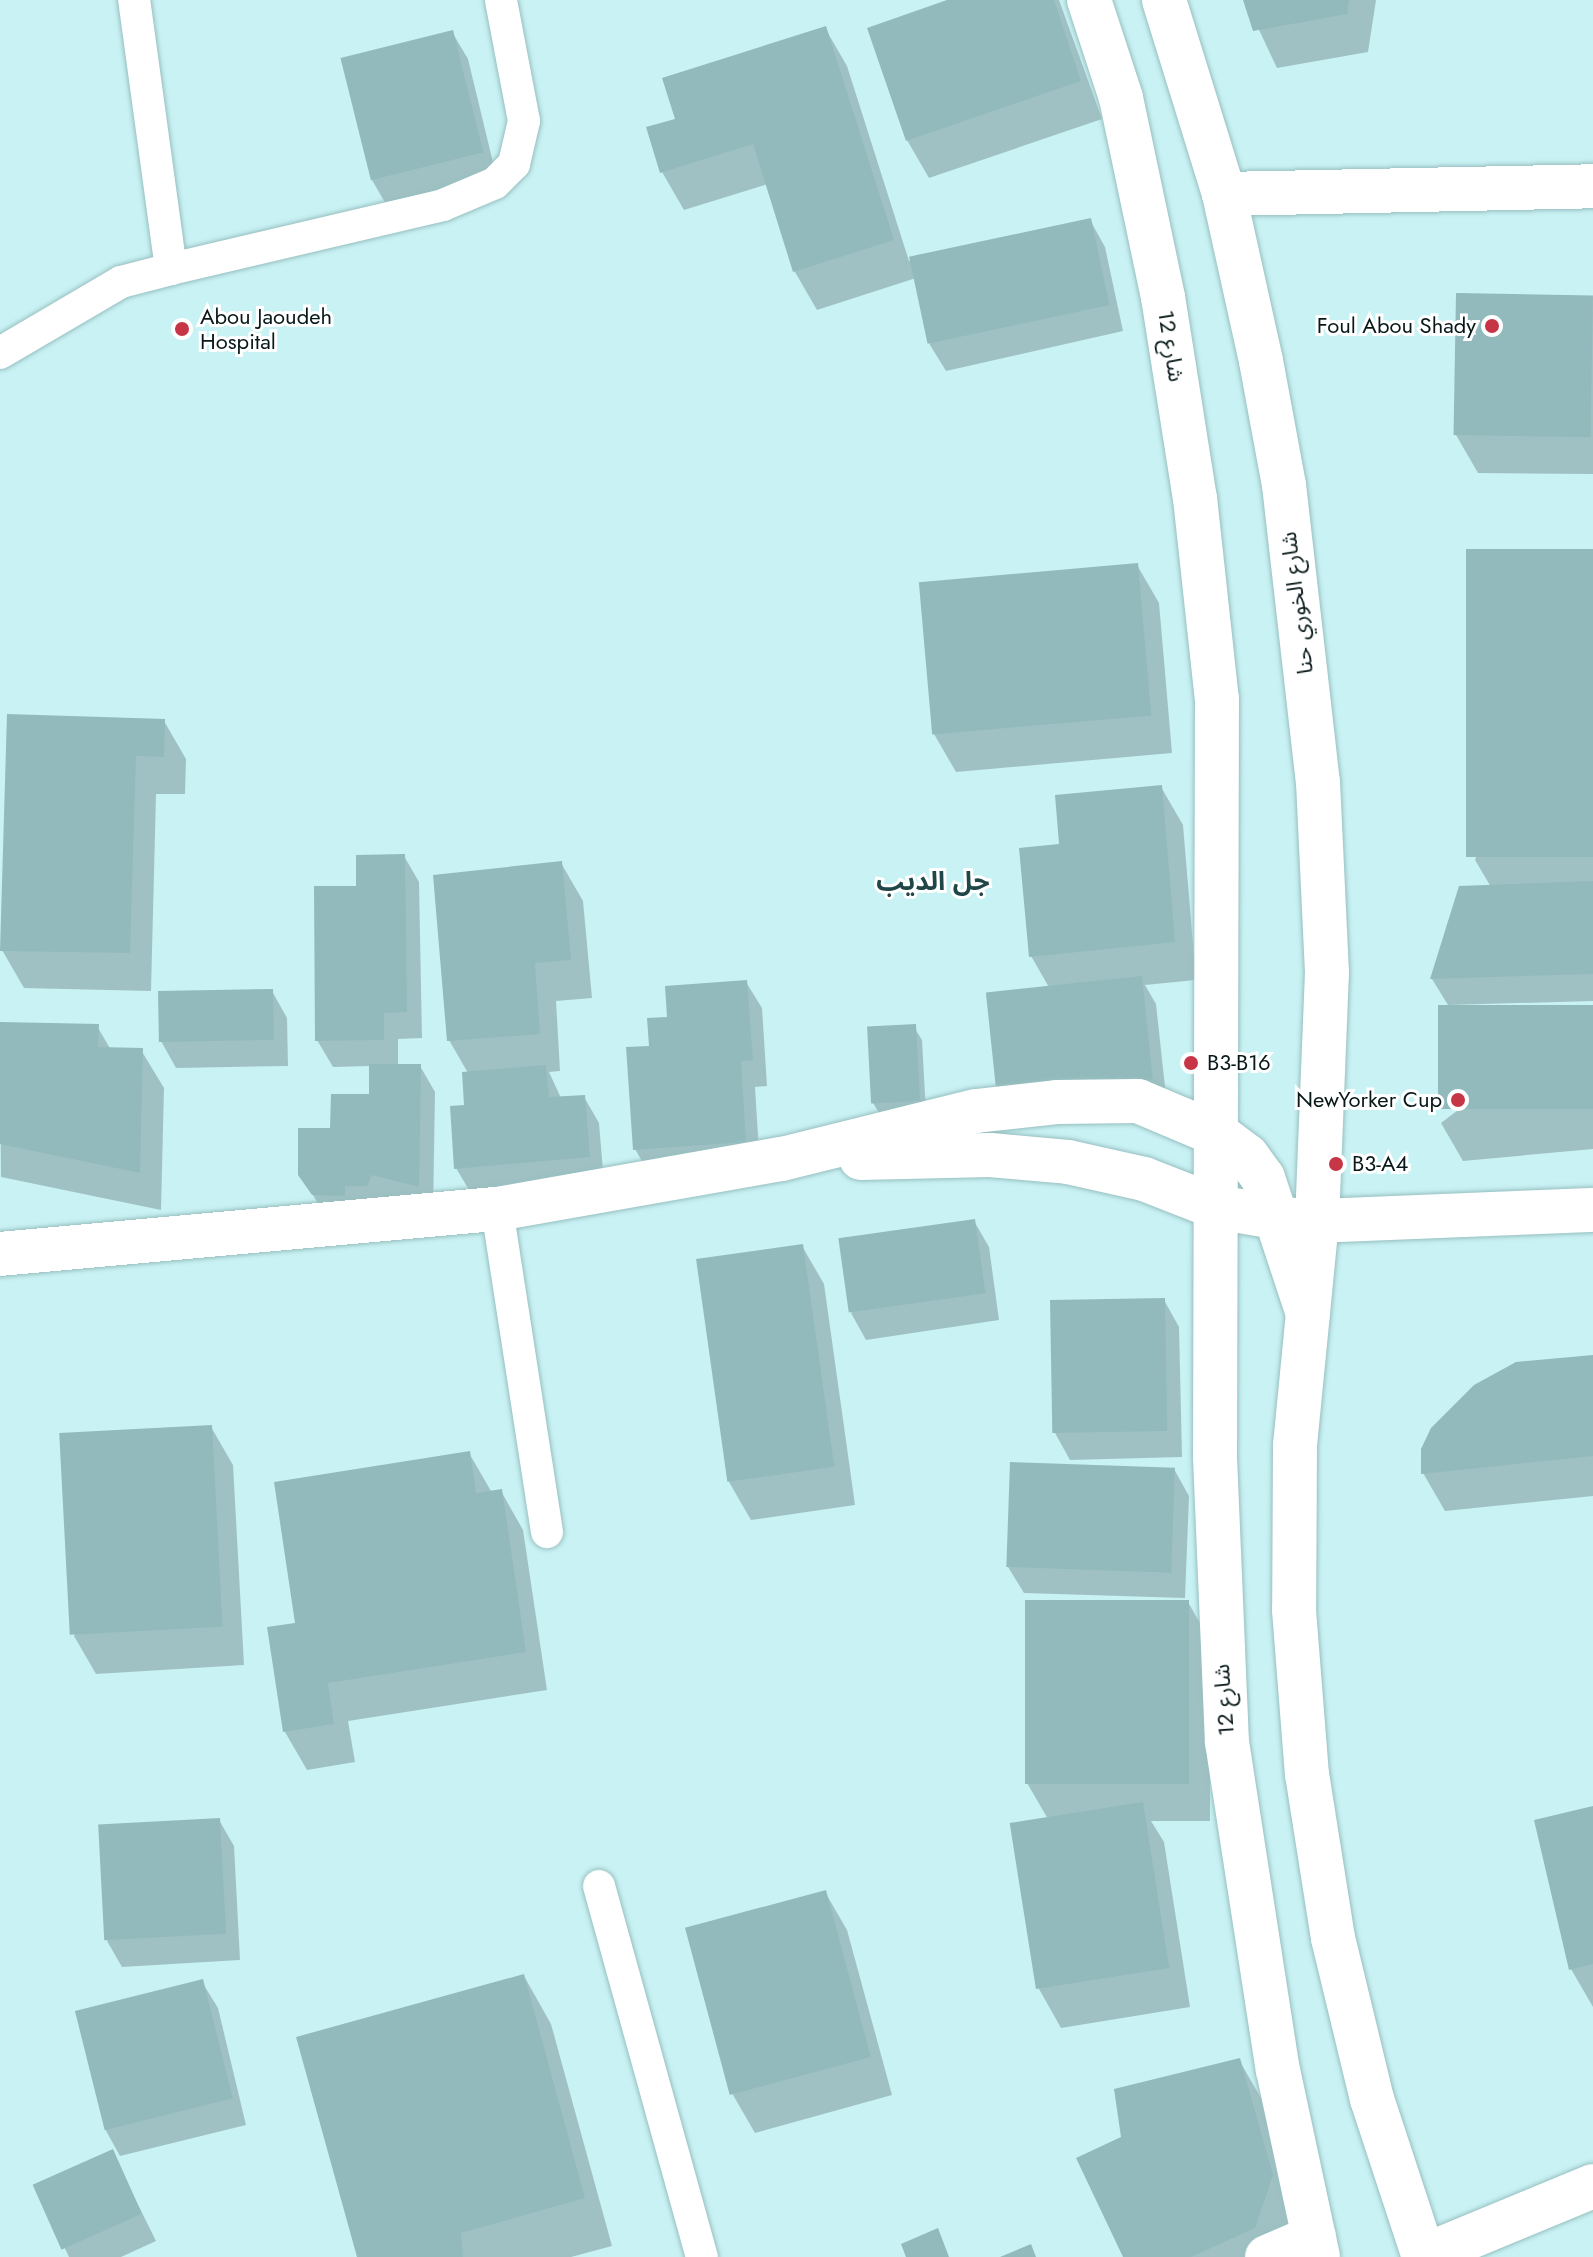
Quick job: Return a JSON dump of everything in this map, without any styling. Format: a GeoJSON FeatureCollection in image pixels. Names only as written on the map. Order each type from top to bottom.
{"type":"FeatureCollection","features":[{"type":"Feature","properties":{"kind":"main road","name":"شارع 12"},"geometry":{"type":"LineString","coordinates":[[1089,0],[1121,98],[1163,297],[1195,498],[1217,699],[1219,1135],[1216,1472],[1227,1742],[1278,2070],[1327,2250]]}},
{"type":"Feature","properties":{"kind":"main road","name":"شارع الخوري حنا"},"geometry":{"type":"LineString","coordinates":[[1164,0],[1224,194],[1284,485],[1318,782],[1327,972],[1296,1220]]}},
{"type":"Feature","properties":{"kind":"main road"},"geometry":{"type":"LineString","coordinates":[[1224,194],[1593,186]]}},
{"type":"Feature","properties":{"kind":"main road"},"geometry":{"type":"LineString","coordinates":[[0,1254],[497,1209],[782,1159],[976,1111],[1057,1102],[1138,1101],[1219,1135],[1247,1156],[1296,1220],[1308,1314],[1295,1445],[1294,1610],[1307,1774],[1333,1938],[1358,2041],[1424,2256],[1593,2186]]}},
{"type":"Feature","properties":{"kind":"main road"},"geometry":{"type":"LineString","coordinates":[[782,1159],[990,1155],[1068,1162],[1144,1179],[1216,1207],[1296,1220],[1593,1210]]}},
{"type":"Feature","properties":{"kind":"main road"},"geometry":{"type":"LineString","coordinates":[[1267,2257],[1327,2250]]}},
{"type":"Feature","properties":{"kind":"lane"},"geometry":{"type":"LineString","coordinates":[[134,0],[171,269]]}},
{"type":"Feature","properties":{"kind":"lane"},"geometry":{"type":"LineString","coordinates":[[0,353],[121,282],[443,205],[495,183],[514,164],[524,121],[501,0]]}},
{"type":"Feature","properties":{"kind":"lane"},"geometry":{"type":"LineString","coordinates":[[497,1209],[547,1532]]}},
{"type":"Feature","properties":{"kind":"lane"},"geometry":{"type":"LineString","coordinates":[[599,1886],[702,2257]]}},
{"type":"Feature","properties":{"kind":"building"},"geometry":{"type":"Polygon","coordinates":[[[947,0],[1054,0],[1081,81],[906,141],[867,28],[947,0]]]}},
{"type":"Feature","properties":{"kind":"building"},"geometry":{"type":"Polygon","coordinates":[[[1243,0],[1349,0],[1347,14],[1253,31],[1243,0]]]}},
{"type":"Feature","properties":{"kind":"building"},"geometry":{"type":"Polygon","coordinates":[[[826,26],[894,240],[793,272],[753,144],[660,173],[646,127],[675,119],[662,78],[826,26]]]}},
{"type":"Feature","properties":{"kind":"building"},"geometry":{"type":"Polygon","coordinates":[[[453,30],[483,152],[371,180],[340,58],[453,30]]]}},
{"type":"Feature","properties":{"kind":"building"},"geometry":{"type":"Polygon","coordinates":[[[1091,218],[1110,305],[928,344],[909,257],[1091,218]]]}},
{"type":"Feature","properties":{"kind":"building"},"geometry":{"type":"Polygon","coordinates":[[[1456,293],[1593,295],[1591,437],[1454,435],[1456,293]]]}},
{"type":"Feature","properties":{"kind":"building"},"geometry":{"type":"Polygon","coordinates":[[[1466,549],[1593,549],[1593,857],[1466,857],[1466,549]]]}},
{"type":"Feature","properties":{"kind":"building"},"geometry":{"type":"Polygon","coordinates":[[[1138,563],[1151,715],[932,735],[919,582],[1138,563]]]}},
{"type":"Feature","properties":{"kind":"building"},"geometry":{"type":"Polygon","coordinates":[[[7,714],[165,719],[164,757],[136,756],[130,953],[0,951],[7,714]]]}},
{"type":"Feature","properties":{"kind":"building"},"geometry":{"type":"Polygon","coordinates":[[[1162,785],[1175,942],[1029,957],[1019,848],[1059,844],[1055,795],[1162,785]]]}},
{"type":"Feature","properties":{"kind":"building"},"geometry":{"type":"Polygon","coordinates":[[[405,854],[407,1012],[384,1013],[384,1040],[315,1041],[314,886],[356,886],[356,855],[405,854]]]}},
{"type":"Feature","properties":{"kind":"building"},"geometry":{"type":"Polygon","coordinates":[[[562,861],[571,960],[535,963],[540,1034],[447,1041],[433,875],[562,861]]]}},
{"type":"Feature","properties":{"kind":"building"},"geometry":{"type":"Polygon","coordinates":[[[1593,881],[1593,974],[1430,979],[1459,886],[1593,881]]]}},
{"type":"Feature","properties":{"kind":"building"},"geometry":{"type":"Polygon","coordinates":[[[1142,976],[1153,1079],[997,1096],[986,992],[1142,976]]]}},
{"type":"Feature","properties":{"kind":"building"},"geometry":{"type":"Polygon","coordinates":[[[747,980],[753,1060],[741,1061],[746,1142],[633,1150],[626,1047],[649,1046],[647,1018],[667,1017],[665,986],[747,980]]]}},
{"type":"Feature","properties":{"kind":"building"},"geometry":{"type":"Polygon","coordinates":[[[273,989],[274,1040],[159,1042],[158,991],[273,989]]]}},
{"type":"Feature","properties":{"kind":"building"},"geometry":{"type":"Polygon","coordinates":[[[1438,1005],[1593,1005],[1593,1109],[1438,1109],[1438,1005]]]}},
{"type":"Feature","properties":{"kind":"building"},"geometry":{"type":"Polygon","coordinates":[[[0,1022],[99,1024],[98,1047],[143,1048],[140,1173],[0,1144],[0,1022]]]}},
{"type":"Feature","properties":{"kind":"building"},"geometry":{"type":"Polygon","coordinates":[[[916,1024],[920,1101],[871,1103],[867,1027],[916,1024]]]}},
{"type":"Feature","properties":{"kind":"building"},"geometry":{"type":"Polygon","coordinates":[[[369,1064],[421,1064],[419,1187],[372,1175],[367,1186],[345,1186],[345,1196],[312,1195],[298,1175],[298,1128],[330,1128],[331,1094],[369,1094],[369,1064]]]}},
{"type":"Feature","properties":{"kind":"building"},"geometry":{"type":"Polygon","coordinates":[[[546,1065],[549,1097],[585,1095],[590,1157],[454,1169],[450,1106],[464,1105],[462,1072],[546,1065]]]}},
{"type":"Feature","properties":{"kind":"building"},"geometry":{"type":"Polygon","coordinates":[[[975,1219],[985,1293],[849,1312],[838,1238],[975,1219]]]}},
{"type":"Feature","properties":{"kind":"building"},"geometry":{"type":"Polygon","coordinates":[[[803,1244],[834,1467],[727,1482],[696,1259],[803,1244]]]}},
{"type":"Feature","properties":{"kind":"building"},"geometry":{"type":"Polygon","coordinates":[[[1165,1298],[1167,1431],[1052,1433],[1050,1300],[1165,1298]]]}},
{"type":"Feature","properties":{"kind":"building"},"geometry":{"type":"Polygon","coordinates":[[[1593,1355],[1593,1456],[1421,1474],[1421,1449],[1431,1428],[1474,1385],[1516,1362],[1593,1355]]]}},
{"type":"Feature","properties":{"kind":"building"},"geometry":{"type":"Polygon","coordinates":[[[212,1425],[223,1627],[70,1635],[59,1433],[212,1425]]]}},
{"type":"Feature","properties":{"kind":"building"},"geometry":{"type":"Polygon","coordinates":[[[470,1451],[476,1493],[502,1489],[526,1652],[328,1683],[334,1724],[283,1732],[267,1627],[295,1623],[274,1482],[470,1451]]]}},
{"type":"Feature","properties":{"kind":"building"},"geometry":{"type":"Polygon","coordinates":[[[1010,1462],[1175,1468],[1171,1573],[1006,1567],[1010,1462]]]}},
{"type":"Feature","properties":{"kind":"building"},"geometry":{"type":"Polygon","coordinates":[[[1025,1600],[1189,1600],[1189,1784],[1025,1784],[1025,1600]]]}},
{"type":"Feature","properties":{"kind":"building"},"geometry":{"type":"Polygon","coordinates":[[[1143,1802],[1169,1968],[1036,1989],[1010,1823],[1143,1802]]]}},
{"type":"Feature","properties":{"kind":"building"},"geometry":{"type":"Polygon","coordinates":[[[1593,1806],[1593,1964],[1569,1970],[1534,1820],[1593,1806]]]}},
{"type":"Feature","properties":{"kind":"building"},"geometry":{"type":"Polygon","coordinates":[[[220,1818],[226,1934],[104,1940],[98,1824],[220,1818]]]}},
{"type":"Feature","properties":{"kind":"building"},"geometry":{"type":"Polygon","coordinates":[[[826,1890],[871,2057],[730,2095],[685,1928],[826,1890]]]}},
{"type":"Feature","properties":{"kind":"building"},"geometry":{"type":"Polygon","coordinates":[[[524,1974],[585,2198],[461,2233],[463,2257],[357,2257],[296,2037],[524,1974]]]}},
{"type":"Feature","properties":{"kind":"building"},"geometry":{"type":"Polygon","coordinates":[[[203,1979],[233,2098],[105,2130],[75,2011],[203,1979]]]}},
{"type":"Feature","properties":{"kind":"building"},"geometry":{"type":"Polygon","coordinates":[[[1240,2058],[1273,2175],[1255,2228],[1191,2257],[1123,2257],[1076,2158],[1121,2137],[1114,2089],[1240,2058]]]}},
{"type":"Feature","properties":{"kind":"building"},"geometry":{"type":"Polygon","coordinates":[[[113,2149],[142,2214],[61,2250],[33,2185],[113,2149]]]}},
{"type":"Feature","properties":{"kind":"building"},"geometry":{"type":"Polygon","coordinates":[[[938,2228],[949,2257],[906,2257],[901,2244],[938,2228]]]}},
{"type":"Feature","properties":{"kind":"building"},"geometry":{"type":"Polygon","coordinates":[[[1031,2244],[1036,2257],[1000,2257],[1031,2244]]]}},
{"type":"Feature","properties":{"kind":"place","name":"Foul Abou Shady"},"geometry":{"type":"Point","coordinates":[1492,326]}},
{"type":"Feature","properties":{"kind":"place","name":"Abou Jaoudeh Hospital"},"geometry":{"type":"Point","coordinates":[182,329]}},
{"type":"Feature","properties":{"kind":"place","name":"B3-B16"},"geometry":{"type":"Point","coordinates":[1191,1063]}},
{"type":"Feature","properties":{"kind":"place","name":"NewYorker Cup"},"geometry":{"type":"Point","coordinates":[1458,1100]}},
{"type":"Feature","properties":{"kind":"place","name":"B3-A4"},"geometry":{"type":"Point","coordinates":[1336,1164]}},
{"type":"Feature","properties":{"kind":"district","name":"جل الديب"},"geometry":{"type":"Point","coordinates":[933,882]}}]}
